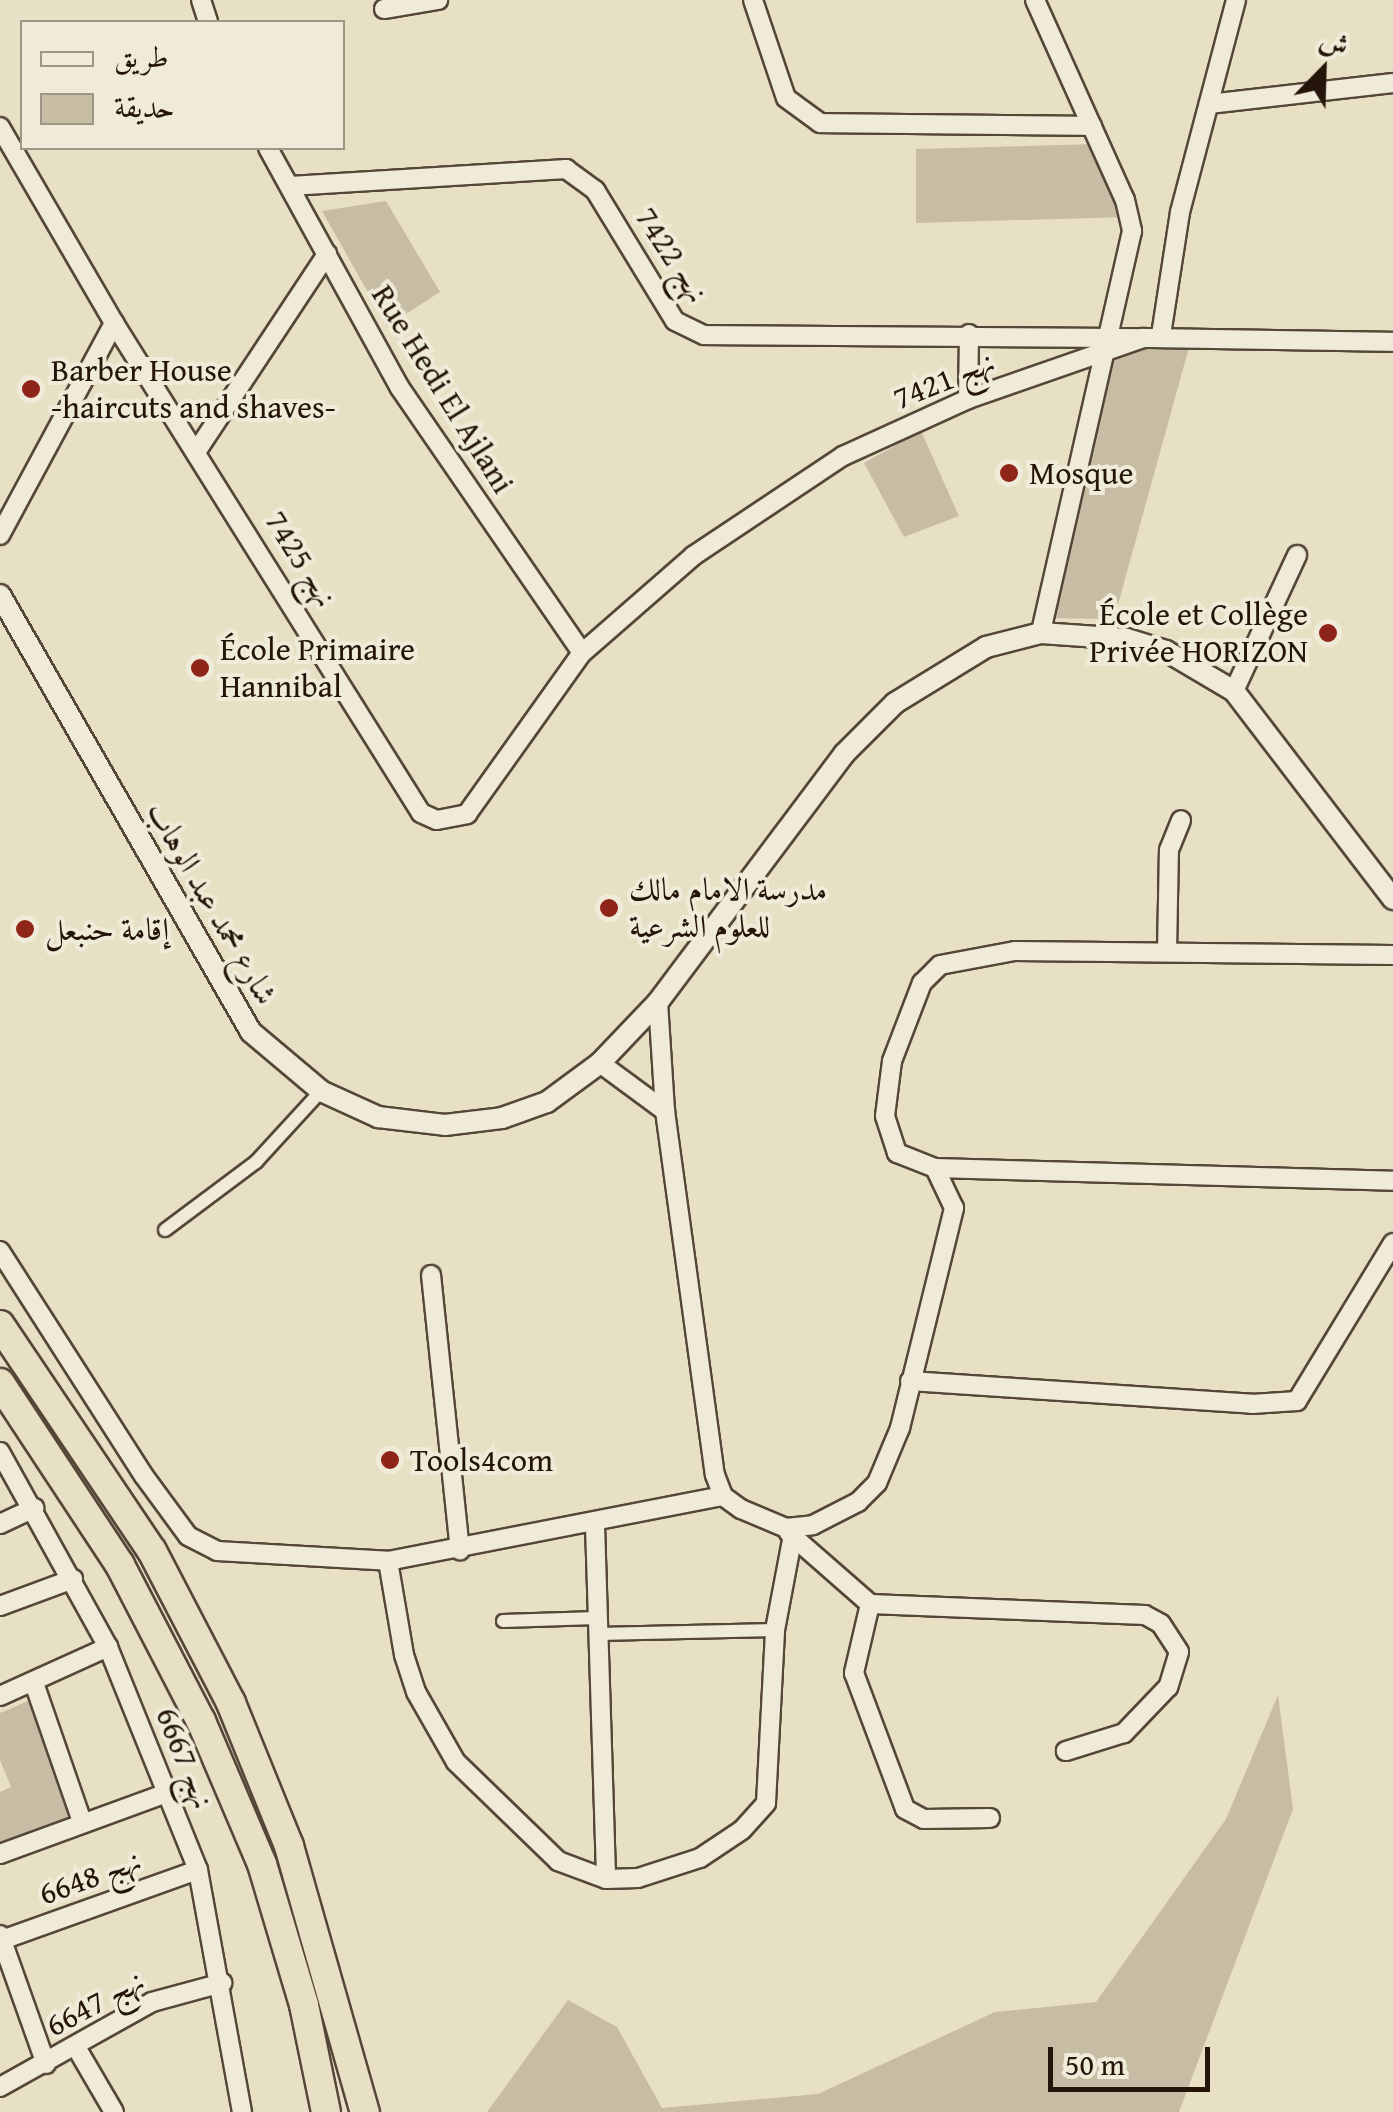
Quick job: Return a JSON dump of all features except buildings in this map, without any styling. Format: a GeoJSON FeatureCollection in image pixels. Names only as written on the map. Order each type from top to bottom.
{"type":"FeatureCollection","features":[{"type":"Feature","properties":{"kind":"highway"},"geometry":{"type":"LineString","coordinates":[[0,1325],[152,1551],[231,1703],[289,1846],[366,2112]]}},
{"type":"Feature","properties":{"kind":"highway"},"geometry":{"type":"LineString","coordinates":[[0,1383],[120,1565],[201,1720],[262,1864],[304,2005],[326,2112]]}},
{"type":"Feature","properties":{"kind":"street"},"geometry":{"type":"LineString","coordinates":[[384,8],[438,0]]}},
{"type":"Feature","properties":{"kind":"street"},"geometry":{"type":"LineString","coordinates":[[753,0],[786,98],[820,123],[1092,126]]}},
{"type":"Feature","properties":{"kind":"street"},"geometry":{"type":"LineString","coordinates":[[1034,0],[1092,126],[1132,231],[1111,342],[1041,633],[1153,647],[1234,691],[1393,899]]}},
{"type":"Feature","properties":{"kind":"street"},"geometry":{"type":"LineString","coordinates":[[1236,0],[1152,337],[1393,342]]}},
{"type":"Feature","properties":{"kind":"street"},"geometry":{"type":"LineString","coordinates":[[1209,104],[1393,83]]}},
{"type":"Feature","properties":{"kind":"street","name":"نهج 7425"},"geometry":{"type":"LineString","coordinates":[[0,127],[114,324],[198,449],[422,813],[452,822],[467,814],[582,653]]}},
{"type":"Feature","properties":{"kind":"street","name":"Rue Hedi El Ajlani"},"geometry":{"type":"LineString","coordinates":[[269,150],[400,388],[582,653]]}},
{"type":"Feature","properties":{"kind":"street","name":"نهج 7422"},"geometry":{"type":"LineString","coordinates":[[290,186],[554,165],[595,190],[686,331],[968,334],[1111,342],[1152,337]]}},
{"type":"Feature","properties":{"kind":"street"},"geometry":{"type":"LineString","coordinates":[[198,449],[326,254]]}},
{"type":"Feature","properties":{"kind":"street"},"geometry":{"type":"LineString","coordinates":[[6,528],[114,324]]}},
{"type":"Feature","properties":{"kind":"street"},"geometry":{"type":"LineString","coordinates":[[968,334],[968,399]]}},
{"type":"Feature","properties":{"kind":"street","name":"نهج 7421"},"geometry":{"type":"LineString","coordinates":[[582,653],[693,556],[843,456],[968,399],[1111,342]]}},
{"type":"Feature","properties":{"kind":"street"},"geometry":{"type":"LineString","coordinates":[[1234,691],[1297,556]]}},
{"type":"Feature","properties":{"kind":"street","name":"شارع محمد عبد الوهاب"},"geometry":{"type":"LineString","coordinates":[[0,595],[251,1032],[321,1092],[378,1116],[445,1125],[502,1118],[546,1102],[600,1063],[658,1002],[844,754],[896,703],[986,648],[1041,633]]}},
{"type":"Feature","properties":{"kind":"street"},"geometry":{"type":"LineString","coordinates":[[1167,952],[1168,850],[1181,820]]}},
{"type":"Feature","properties":{"kind":"street"},"geometry":{"type":"LineString","coordinates":[[1393,954],[1015,951],[940,965],[922,983],[892,1061],[886,1116],[896,1153],[935,1168],[1393,1181]]}},
{"type":"Feature","properties":{"kind":"street"},"geometry":{"type":"LineString","coordinates":[[658,1002],[665,1110],[709,1444],[723,1496]]}},
{"type":"Feature","properties":{"kind":"street"},"geometry":{"type":"LineString","coordinates":[[600,1063],[665,1110]]}},
{"type":"Feature","properties":{"kind":"street"},"geometry":{"type":"LineString","coordinates":[[166,1230],[256,1162],[321,1092]]}},
{"type":"Feature","properties":{"kind":"street"},"geometry":{"type":"LineString","coordinates":[[790,1534],[834,1516],[877,1483],[910,1381],[952,1226],[949,1190],[935,1168]]}},
{"type":"Feature","properties":{"kind":"street"},"geometry":{"type":"LineString","coordinates":[[910,1381],[1276,1404],[1298,1402],[1393,1243]]}},
{"type":"Feature","properties":{"kind":"street"},"geometry":{"type":"LineString","coordinates":[[0,1250],[188,1536],[217,1551],[265,1558],[388,1560],[595,1525],[723,1496],[790,1534],[870,1604],[1146,1615],[1161,1624],[1179,1652],[1168,1688],[1124,1733],[1066,1751]]}},
{"type":"Feature","properties":{"kind":"street"},"geometry":{"type":"LineString","coordinates":[[432,1275],[460,1550]]}},
{"type":"Feature","properties":{"kind":"street","name":"نهج 6667"},"geometry":{"type":"LineString","coordinates":[[0,1452],[35,1508],[108,1647],[198,1870],[222,1983],[242,2112]]}},
{"type":"Feature","properties":{"kind":"street"},"geometry":{"type":"LineString","coordinates":[[0,1524],[35,1508]]}},
{"type":"Feature","properties":{"kind":"street"},"geometry":{"type":"LineString","coordinates":[[595,1525],[606,1880]]}},
{"type":"Feature","properties":{"kind":"street"},"geometry":{"type":"LineString","coordinates":[[388,1560],[410,1674],[456,1762],[558,1861],[606,1880],[659,1874],[700,1858],[742,1830],[766,1803],[776,1630],[790,1534]]}},
{"type":"Feature","properties":{"kind":"street"},"geometry":{"type":"LineString","coordinates":[[0,1606],[73,1579]]}},
{"type":"Feature","properties":{"kind":"street"},"geometry":{"type":"LineString","coordinates":[[870,1604],[854,1674],[905,1809],[924,1819],[990,1818]]}},
{"type":"Feature","properties":{"kind":"street"},"geometry":{"type":"LineString","coordinates":[[502,1621],[776,1630]]}},
{"type":"Feature","properties":{"kind":"street"},"geometry":{"type":"LineString","coordinates":[[0,1696],[108,1647]]}},
{"type":"Feature","properties":{"kind":"street"},"geometry":{"type":"LineString","coordinates":[[34,1683],[82,1822]]}},
{"type":"Feature","properties":{"kind":"street"},"geometry":{"type":"LineString","coordinates":[[0,1854],[167,1793]]}},
{"type":"Feature","properties":{"kind":"street","name":"نهج 6648"},"geometry":{"type":"LineString","coordinates":[[1,1938],[198,1870]]}},
{"type":"Feature","properties":{"kind":"street"},"geometry":{"type":"LineString","coordinates":[[1,1938],[46,2064]]}},
{"type":"Feature","properties":{"kind":"street","name":"نهج 6647"},"geometry":{"type":"LineString","coordinates":[[0,2087],[152,2002],[222,1983]]}},
{"type":"Feature","properties":{"kind":"street"},"geometry":{"type":"LineString","coordinates":[[76,2047],[114,2112]]}},
{"type":"Feature","properties":{"kind":"green space"},"geometry":{"type":"Polygon","coordinates":[[[1097,144],[1126,217],[916,223],[916,149],[1097,144]]]}},
{"type":"Feature","properties":{"kind":"green space"},"geometry":{"type":"Polygon","coordinates":[[[386,201],[440,292],[387,326],[322,211],[386,201]]]}},
{"type":"Feature","properties":{"kind":"green space"},"geometry":{"type":"Polygon","coordinates":[[[1191,340],[1114,619],[1042,618],[1105,359],[1152,342],[1191,340]]]}},
{"type":"Feature","properties":{"kind":"green space"},"geometry":{"type":"Polygon","coordinates":[[[921,431],[959,516],[904,537],[864,463],[921,431]]]}},
{"type":"Feature","properties":{"kind":"green space"},"geometry":{"type":"Polygon","coordinates":[[[1278,1695],[1293,1809],[1179,2112],[487,2112],[568,2000],[617,2027],[662,2108],[818,2094],[995,2012],[1096,2002],[1226,1819],[1278,1695]]]}},
{"type":"Feature","properties":{"kind":"green space"},"geometry":{"type":"Polygon","coordinates":[[[28,1701],[69,1817],[0,1844],[0,1792],[11,1787],[0,1760],[0,1713],[28,1701]]]}},
{"type":"Feature","properties":{"kind":"place","name":"Barber House -haircuts and shaves-"},"geometry":{"type":"Point","coordinates":[31,389]}},
{"type":"Feature","properties":{"kind":"place","name":"Mosque"},"geometry":{"type":"Point","coordinates":[1009,473]}},
{"type":"Feature","properties":{"kind":"place","name":"École et Collège Privée HORIZON"},"geometry":{"type":"Point","coordinates":[1328,633]}},
{"type":"Feature","properties":{"kind":"place","name":"École Primaire Hannibal"},"geometry":{"type":"Point","coordinates":[200,668]}},
{"type":"Feature","properties":{"kind":"place","name":"مدرسة الامام مالك للعلوم الشرعية"},"geometry":{"type":"Point","coordinates":[609,908]}},
{"type":"Feature","properties":{"kind":"place","name":"إقامة حنبعل"},"geometry":{"type":"Point","coordinates":[25,929]}},
{"type":"Feature","properties":{"kind":"place","name":"Tools4com"},"geometry":{"type":"Point","coordinates":[390,1460]}}]}
